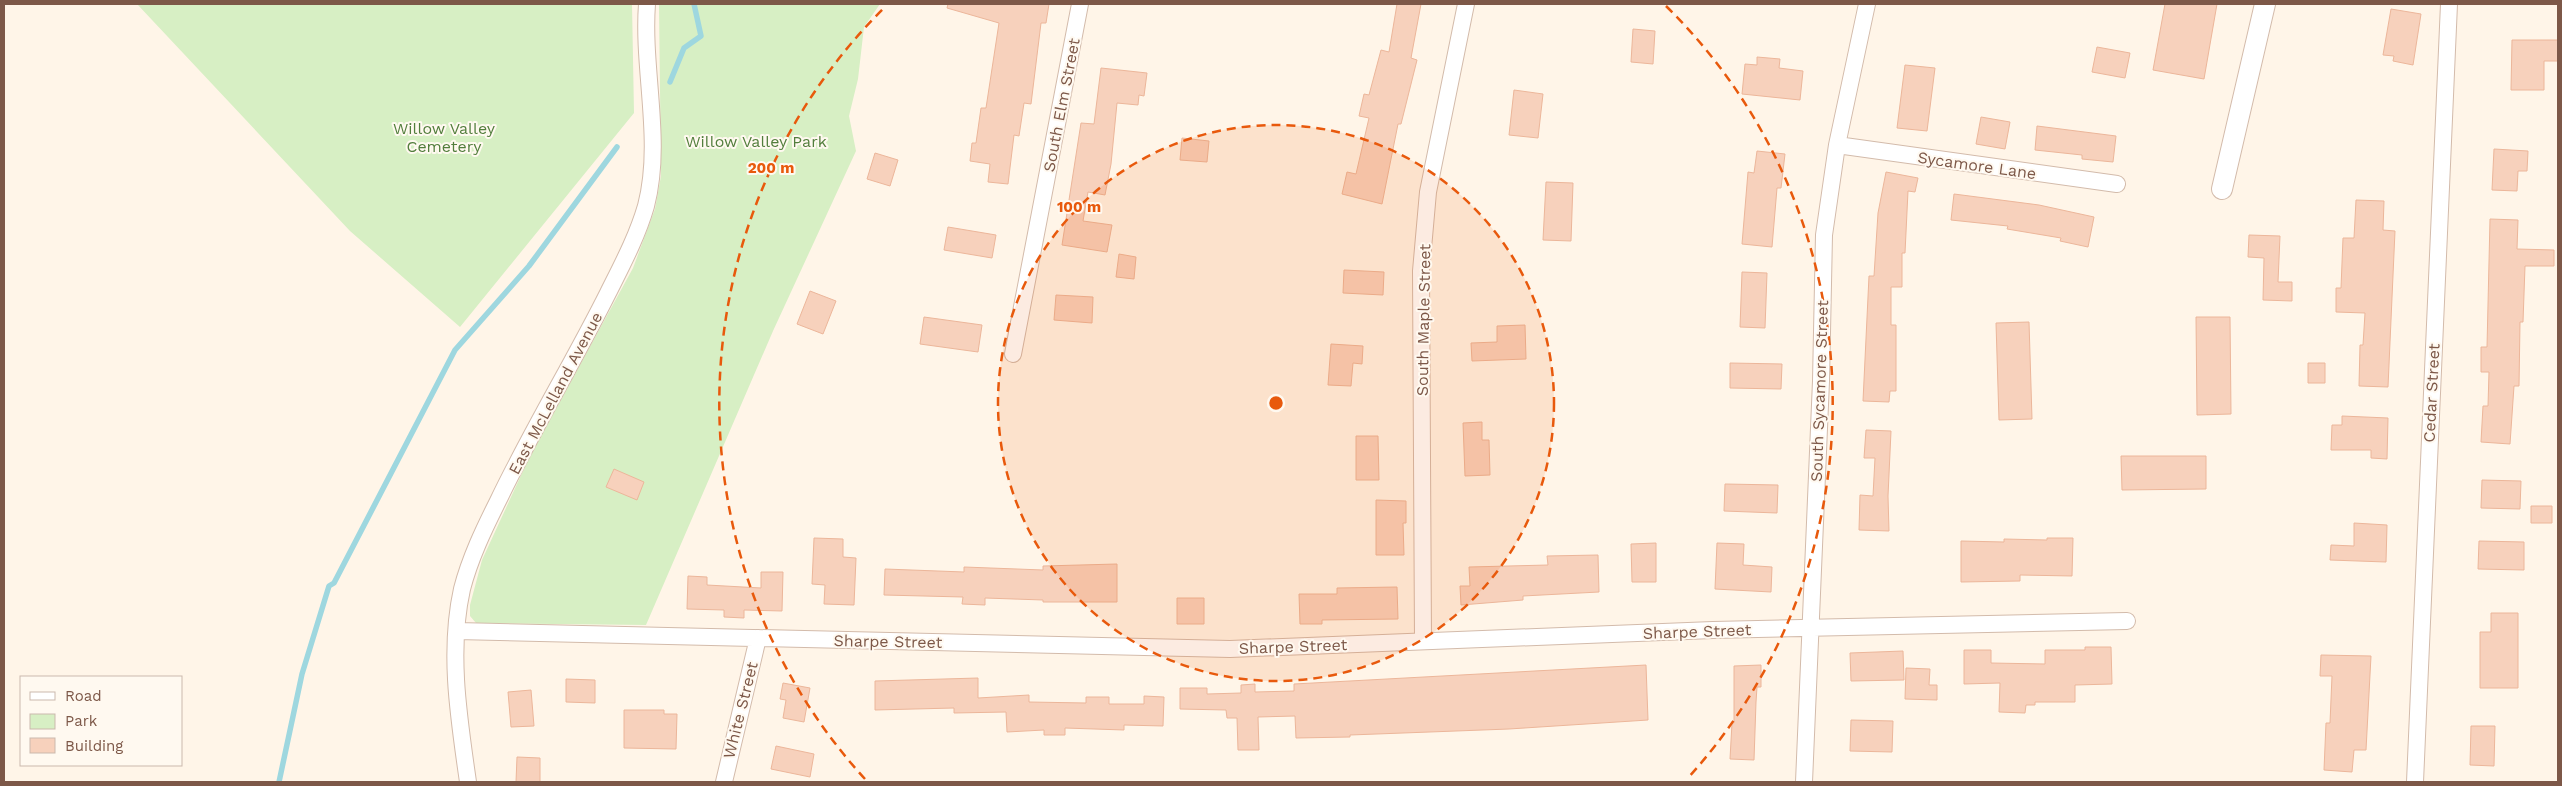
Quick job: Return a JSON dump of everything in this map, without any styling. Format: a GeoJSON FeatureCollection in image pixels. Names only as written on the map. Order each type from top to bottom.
{"type":"FeatureCollection","features":[{"type":"Feature","properties":{"kind":"street","name":"East McLelland Avenue"},"geometry":{"type":"LineString","coordinates":[[468,782],[455,676],[462,590],[477,545],[549,400],[586,336],[627,256],[646,204],[652,152],[647,65],[647,4]]}},
{"type":"Feature","properties":{"kind":"street","name":"South Elm Street"},"geometry":{"type":"LineString","coordinates":[[1013,354],[1080,4]]}},
{"type":"Feature","properties":{"kind":"street","name":"South Maple Street"},"geometry":{"type":"LineString","coordinates":[[1423,641],[1420,271],[1430,182],[1466,4]]}},
{"type":"Feature","properties":{"kind":"street","name":"South Sycamore Street"},"geometry":{"type":"LineString","coordinates":[[1804,782],[1824,235],[1837,145],[1867,4]]}},
{"type":"Feature","properties":{"kind":"street"},"geometry":{"type":"LineString","coordinates":[[2222,189],[2265,4]]}},
{"type":"Feature","properties":{"kind":"street","name":"Cedar Street"},"geometry":{"type":"LineString","coordinates":[[2415,782],[2450,4]]}},
{"type":"Feature","properties":{"kind":"street","name":"Sycamore Lane"},"geometry":{"type":"LineString","coordinates":[[1837,145],[2117,184]]}},
{"type":"Feature","properties":{"kind":"street","name":"Sharpe Street"},"geometry":{"type":"LineString","coordinates":[[458,631],[1186,649],[1811,628],[2128,621]]}},
{"type":"Feature","properties":{"kind":"street","name":"White Street"},"geometry":{"type":"LineString","coordinates":[[724,782],[758,638]]}},
{"type":"Feature","properties":{"kind":"green space","name":"Willow Valley Cemetery"},"geometry":{"type":"Polygon","coordinates":[[[137,4],[632,4],[634,113],[460,327],[350,231],[137,4]]]}},
{"type":"Feature","properties":{"kind":"green space","name":"Willow Valley Park"},"geometry":{"type":"Polygon","coordinates":[[[659,4],[880,4],[864,27],[858,79],[849,116],[856,151],[773,331],[646,625],[476,623],[470,616],[470,605],[482,560],[529,458],[633,268],[655,209],[661,176],[659,4]]]}},
{"type":"Feature","properties":{"kind":"building"},"geometry":{"type":"Polygon","coordinates":[[[948,4],[1049,4],[1046,23],[1041,23],[1031,104],[1024,103],[1019,136],[1014,135],[1008,184],[988,182],[990,164],[970,161],[972,143],[976,143],[981,108],[986,108],[999,23],[947,8],[948,4]]]}},
{"type":"Feature","properties":{"kind":"building"},"geometry":{"type":"Polygon","coordinates":[[[1397,4],[1421,4],[1411,58],[1417,60],[1401,124],[1398,124],[1382,204],[1342,194],[1347,172],[1356,174],[1369,118],[1359,116],[1364,94],[1369,95],[1381,50],[1389,52],[1397,4]]]}},
{"type":"Feature","properties":{"kind":"building"},"geometry":{"type":"Polygon","coordinates":[[[2165,4],[2217,4],[2204,79],[2153,70],[2165,4]]]}},
{"type":"Feature","properties":{"kind":"building"},"geometry":{"type":"Polygon","coordinates":[[[2391,9],[2421,14],[2413,65],[2393,61],[2394,56],[2383,55],[2391,9]]]}},
{"type":"Feature","properties":{"kind":"building"},"geometry":{"type":"Polygon","coordinates":[[[1633,29],[1655,31],[1653,64],[1631,62],[1633,29]]]}},
{"type":"Feature","properties":{"kind":"building"},"geometry":{"type":"Polygon","coordinates":[[[2512,40],[2558,40],[2558,61],[2544,61],[2544,90],[2511,90],[2512,40]]]}},
{"type":"Feature","properties":{"kind":"building"},"geometry":{"type":"Polygon","coordinates":[[[2097,47],[2130,53],[2125,78],[2092,72],[2097,47]]]}},
{"type":"Feature","properties":{"kind":"building"},"geometry":{"type":"Polygon","coordinates":[[[1757,57],[1780,59],[1779,68],[1803,71],[1800,100],[1742,94],[1745,64],[1757,65],[1757,57]]]}},
{"type":"Feature","properties":{"kind":"building"},"geometry":{"type":"Polygon","coordinates":[[[1905,65],[1935,68],[1927,131],[1897,128],[1905,65]]]}},
{"type":"Feature","properties":{"kind":"building"},"geometry":{"type":"Polygon","coordinates":[[[1101,68],[1147,73],[1144,96],[1139,95],[1138,105],[1117,103],[1111,164],[1105,195],[1088,192],[1083,221],[1112,225],[1107,252],[1062,245],[1081,123],[1094,124],[1101,68]]]}},
{"type":"Feature","properties":{"kind":"building"},"geometry":{"type":"Polygon","coordinates":[[[1514,90],[1543,94],[1538,138],[1509,135],[1514,90]]]}},
{"type":"Feature","properties":{"kind":"building"},"geometry":{"type":"Polygon","coordinates":[[[1981,117],[2010,122],[2005,149],[1976,144],[1981,117]]]}},
{"type":"Feature","properties":{"kind":"building"},"geometry":{"type":"Polygon","coordinates":[[[2037,126],[2116,136],[2113,162],[2082,159],[2082,155],[2035,150],[2037,126]]]}},
{"type":"Feature","properties":{"kind":"building"},"geometry":{"type":"Polygon","coordinates":[[[1182,138],[1209,141],[1207,162],[1180,160],[1182,138]]]}},
{"type":"Feature","properties":{"kind":"building"},"geometry":{"type":"Polygon","coordinates":[[[2494,149],[2528,151],[2527,171],[2518,171],[2517,191],[2492,190],[2494,149]]]}},
{"type":"Feature","properties":{"kind":"building"},"geometry":{"type":"Polygon","coordinates":[[[1757,151],[1785,154],[1781,188],[1777,188],[1772,247],[1742,244],[1748,172],[1754,173],[1757,151]]]}},
{"type":"Feature","properties":{"kind":"building"},"geometry":{"type":"Polygon","coordinates":[[[875,153],[898,160],[890,186],[867,179],[875,153]]]}},
{"type":"Feature","properties":{"kind":"building"},"geometry":{"type":"Polygon","coordinates":[[[1886,172],[1918,178],[1915,192],[1908,191],[1905,253],[1902,253],[1902,287],[1891,287],[1891,325],[1896,325],[1896,391],[1890,391],[1889,402],[1863,401],[1869,276],[1874,276],[1878,213],[1886,172]]]}},
{"type":"Feature","properties":{"kind":"building"},"geometry":{"type":"Polygon","coordinates":[[[1546,182],[1573,183],[1571,241],[1543,240],[1546,182]]]}},
{"type":"Feature","properties":{"kind":"building"},"geometry":{"type":"Polygon","coordinates":[[[1954,194],[2039,205],[2094,217],[2088,247],[2060,241],[2061,238],[2007,229],[2008,226],[1951,220],[1954,194]]]}},
{"type":"Feature","properties":{"kind":"building"},"geometry":{"type":"Polygon","coordinates":[[[2356,200],[2384,201],[2383,230],[2395,231],[2388,387],[2359,386],[2360,345],[2363,345],[2365,313],[2336,312],[2336,288],[2341,288],[2343,238],[2354,238],[2356,200]]]}},
{"type":"Feature","properties":{"kind":"building"},"geometry":{"type":"Polygon","coordinates":[[[2490,219],[2518,220],[2517,249],[2554,250],[2554,266],[2525,266],[2523,322],[2520,322],[2519,386],[2514,386],[2510,444],[2481,442],[2483,406],[2488,406],[2489,372],[2481,372],[2481,347],[2487,347],[2490,219]]]}},
{"type":"Feature","properties":{"kind":"building"},"geometry":{"type":"Polygon","coordinates":[[[948,227],[996,235],[992,258],[944,250],[948,227]]]}},
{"type":"Feature","properties":{"kind":"building"},"geometry":{"type":"Polygon","coordinates":[[[2249,235],[2280,236],[2278,282],[2292,282],[2292,301],[2263,300],[2264,258],[2248,257],[2249,235]]]}},
{"type":"Feature","properties":{"kind":"building"},"geometry":{"type":"Polygon","coordinates":[[[1119,254],[1136,257],[1134,279],[1116,277],[1119,254]]]}},
{"type":"Feature","properties":{"kind":"building"},"geometry":{"type":"Polygon","coordinates":[[[1344,270],[1384,272],[1383,295],[1343,293],[1344,270]]]}},
{"type":"Feature","properties":{"kind":"building"},"geometry":{"type":"Polygon","coordinates":[[[1742,272],[1767,273],[1765,328],[1740,327],[1742,272]]]}},
{"type":"Feature","properties":{"kind":"building"},"geometry":{"type":"Polygon","coordinates":[[[810,291],[836,301],[823,334],[797,324],[810,291]]]}},
{"type":"Feature","properties":{"kind":"building"},"geometry":{"type":"Polygon","coordinates":[[[1056,295],[1093,297],[1092,323],[1054,320],[1056,295]]]}},
{"type":"Feature","properties":{"kind":"building"},"geometry":{"type":"Polygon","coordinates":[[[924,317],[982,325],[978,352],[920,344],[924,317]]]}},
{"type":"Feature","properties":{"kind":"building"},"geometry":{"type":"Polygon","coordinates":[[[2196,317],[2230,317],[2231,414],[2197,415],[2196,317]]]}},
{"type":"Feature","properties":{"kind":"building"},"geometry":{"type":"Polygon","coordinates":[[[2029,322],[2032,419],[1999,420],[1996,323],[2029,322]]]}},
{"type":"Feature","properties":{"kind":"building"},"geometry":{"type":"Polygon","coordinates":[[[1525,325],[1526,359],[1472,361],[1471,343],[1497,342],[1497,326],[1525,325]]]}},
{"type":"Feature","properties":{"kind":"building"},"geometry":{"type":"Polygon","coordinates":[[[1331,344],[1363,346],[1362,364],[1353,363],[1351,386],[1328,385],[1331,344]]]}},
{"type":"Feature","properties":{"kind":"building"},"geometry":{"type":"Polygon","coordinates":[[[1730,363],[1782,364],[1781,389],[1730,388],[1730,363]]]}},
{"type":"Feature","properties":{"kind":"building"},"geometry":{"type":"Polygon","coordinates":[[[2308,363],[2325,363],[2325,383],[2308,383],[2308,363]]]}},
{"type":"Feature","properties":{"kind":"building"},"geometry":{"type":"Polygon","coordinates":[[[2342,416],[2388,418],[2387,459],[2371,458],[2371,450],[2331,450],[2332,425],[2342,425],[2342,416]]]}},
{"type":"Feature","properties":{"kind":"building"},"geometry":{"type":"Polygon","coordinates":[[[1482,422],[1482,440],[1489,440],[1490,475],[1465,476],[1463,423],[1482,422]]]}},
{"type":"Feature","properties":{"kind":"building"},"geometry":{"type":"Polygon","coordinates":[[[1866,430],[1891,431],[1888,496],[1889,531],[1859,530],[1860,495],[1873,496],[1875,458],[1864,458],[1866,430]]]}},
{"type":"Feature","properties":{"kind":"building"},"geometry":{"type":"Polygon","coordinates":[[[1356,436],[1378,436],[1379,480],[1356,480],[1356,436]]]}},
{"type":"Feature","properties":{"kind":"building"},"geometry":{"type":"Polygon","coordinates":[[[2121,456],[2206,456],[2206,489],[2122,490],[2121,456]]]}},
{"type":"Feature","properties":{"kind":"building"},"geometry":{"type":"Polygon","coordinates":[[[614,469],[644,482],[637,500],[606,487],[614,469]]]}},
{"type":"Feature","properties":{"kind":"building"},"geometry":{"type":"Polygon","coordinates":[[[2482,480],[2521,481],[2520,509],[2481,508],[2482,480]]]}},
{"type":"Feature","properties":{"kind":"building"},"geometry":{"type":"Polygon","coordinates":[[[1725,484],[1778,485],[1777,513],[1724,511],[1725,484]]]}},
{"type":"Feature","properties":{"kind":"building"},"geometry":{"type":"Polygon","coordinates":[[[1376,500],[1406,501],[1406,523],[1403,523],[1404,555],[1376,555],[1376,500]]]}},
{"type":"Feature","properties":{"kind":"building"},"geometry":{"type":"Polygon","coordinates":[[[2531,506],[2552,506],[2552,523],[2531,523],[2531,506]]]}},
{"type":"Feature","properties":{"kind":"building"},"geometry":{"type":"Polygon","coordinates":[[[2354,523],[2387,525],[2386,562],[2330,560],[2331,545],[2354,546],[2354,523]]]}},
{"type":"Feature","properties":{"kind":"building"},"geometry":{"type":"Polygon","coordinates":[[[814,538],[843,539],[843,557],[856,558],[854,605],[824,604],[825,585],[812,584],[814,538]]]}},
{"type":"Feature","properties":{"kind":"building"},"geometry":{"type":"Polygon","coordinates":[[[2047,538],[2073,538],[2072,576],[2020,575],[2020,581],[1961,582],[1961,541],[2004,542],[2004,539],[2047,540],[2047,538]]]}},
{"type":"Feature","properties":{"kind":"building"},"geometry":{"type":"Polygon","coordinates":[[[2479,541],[2524,542],[2524,570],[2478,569],[2479,541]]]}},
{"type":"Feature","properties":{"kind":"building"},"geometry":{"type":"Polygon","coordinates":[[[1656,543],[1656,582],[1632,582],[1631,544],[1656,543]]]}},
{"type":"Feature","properties":{"kind":"building"},"geometry":{"type":"Polygon","coordinates":[[[1717,543],[1744,544],[1743,565],[1772,567],[1771,592],[1715,589],[1717,543]]]}},
{"type":"Feature","properties":{"kind":"building"},"geometry":{"type":"Polygon","coordinates":[[[1598,555],[1599,592],[1523,596],[1523,600],[1461,605],[1460,586],[1470,586],[1469,567],[1548,565],[1547,556],[1598,555]]]}},
{"type":"Feature","properties":{"kind":"building"},"geometry":{"type":"Polygon","coordinates":[[[1117,564],[1117,602],[1043,602],[1043,600],[985,598],[985,605],[962,604],[963,597],[884,595],[885,569],[964,572],[964,567],[1043,570],[1043,566],[1117,564]]]}},
{"type":"Feature","properties":{"kind":"building"},"geometry":{"type":"Polygon","coordinates":[[[761,572],[783,572],[782,611],[744,610],[744,618],[724,617],[724,610],[687,609],[688,576],[707,577],[707,585],[761,588],[761,572]]]}},
{"type":"Feature","properties":{"kind":"building"},"geometry":{"type":"Polygon","coordinates":[[[1397,587],[1398,619],[1322,620],[1322,624],[1300,624],[1299,594],[1337,594],[1337,588],[1397,587]]]}},
{"type":"Feature","properties":{"kind":"building"},"geometry":{"type":"Polygon","coordinates":[[[1177,598],[1204,598],[1204,624],[1177,624],[1177,598]]]}},
{"type":"Feature","properties":{"kind":"building"},"geometry":{"type":"Polygon","coordinates":[[[2491,613],[2518,613],[2518,688],[2480,688],[2480,632],[2491,632],[2491,613]]]}},
{"type":"Feature","properties":{"kind":"building"},"geometry":{"type":"Polygon","coordinates":[[[2085,647],[2111,647],[2112,684],[2075,685],[2075,702],[2035,702],[2035,705],[2026,705],[2025,713],[1999,712],[2000,683],[1964,684],[1964,650],[1991,650],[1991,663],[2045,664],[2045,650],[2085,650],[2085,647]]]}},
{"type":"Feature","properties":{"kind":"building"},"geometry":{"type":"Polygon","coordinates":[[[1903,651],[1904,680],[1851,681],[1850,653],[1903,651]]]}},
{"type":"Feature","properties":{"kind":"building"},"geometry":{"type":"Polygon","coordinates":[[[2321,655],[2371,656],[2366,750],[2354,750],[2352,772],[2324,770],[2326,723],[2330,723],[2332,676],[2320,676],[2321,655]]]}},
{"type":"Feature","properties":{"kind":"building"},"geometry":{"type":"Polygon","coordinates":[[[1646,665],[1648,720],[1509,729],[1296,738],[1295,716],[1258,717],[1259,750],[1238,750],[1237,718],[1227,718],[1226,710],[1180,709],[1180,688],[1207,688],[1207,694],[1241,693],[1241,685],[1255,684],[1255,692],[1294,691],[1294,684],[1646,665]]]}},
{"type":"Feature","properties":{"kind":"building"},"geometry":{"type":"Polygon","coordinates":[[[1761,665],[1761,687],[1757,687],[1754,760],[1730,759],[1732,723],[1734,723],[1734,666],[1761,665]]]}},
{"type":"Feature","properties":{"kind":"building"},"geometry":{"type":"Polygon","coordinates":[[[1906,668],[1930,669],[1929,685],[1937,685],[1937,700],[1905,699],[1906,668]]]}},
{"type":"Feature","properties":{"kind":"building"},"geometry":{"type":"Polygon","coordinates":[[[978,678],[978,698],[1029,695],[1029,702],[1086,703],[1086,697],[1109,697],[1109,704],[1144,704],[1144,696],[1164,697],[1163,726],[1124,725],[1124,730],[1065,728],[1065,735],[1044,735],[1044,730],[1007,732],[1006,712],[954,713],[954,708],[875,710],[875,681],[978,678]]]}},
{"type":"Feature","properties":{"kind":"building"},"geometry":{"type":"Polygon","coordinates":[[[566,679],[595,680],[595,703],[566,702],[566,679]]]}},
{"type":"Feature","properties":{"kind":"building"},"geometry":{"type":"Polygon","coordinates":[[[783,683],[810,688],[804,722],[783,718],[786,700],[780,699],[783,683]]]}},
{"type":"Feature","properties":{"kind":"building"},"geometry":{"type":"Polygon","coordinates":[[[531,690],[534,726],[511,727],[508,692],[531,690]]]}},
{"type":"Feature","properties":{"kind":"building"},"geometry":{"type":"Polygon","coordinates":[[[624,710],[664,710],[664,714],[677,714],[676,749],[624,748],[624,710]]]}},
{"type":"Feature","properties":{"kind":"building"},"geometry":{"type":"Polygon","coordinates":[[[1851,720],[1893,721],[1892,752],[1850,751],[1851,720]]]}},
{"type":"Feature","properties":{"kind":"building"},"geometry":{"type":"Polygon","coordinates":[[[2471,726],[2495,726],[2494,766],[2470,765],[2471,726]]]}},
{"type":"Feature","properties":{"kind":"building"},"geometry":{"type":"Polygon","coordinates":[[[776,746],[814,754],[810,777],[771,769],[776,746]]]}},
{"type":"Feature","properties":{"kind":"building"},"geometry":{"type":"Polygon","coordinates":[[[517,757],[540,758],[540,782],[516,782],[517,757]]]}},
{"type":"Feature","properties":{"kind":"waterway"},"geometry":{"type":"LineString","coordinates":[[670,82],[684,48],[701,36],[694,4]]}},
{"type":"Feature","properties":{"kind":"waterway"},"geometry":{"type":"LineString","coordinates":[[279,782],[302,674],[329,586],[334,583],[455,350],[529,266],[617,147]]}}]}
